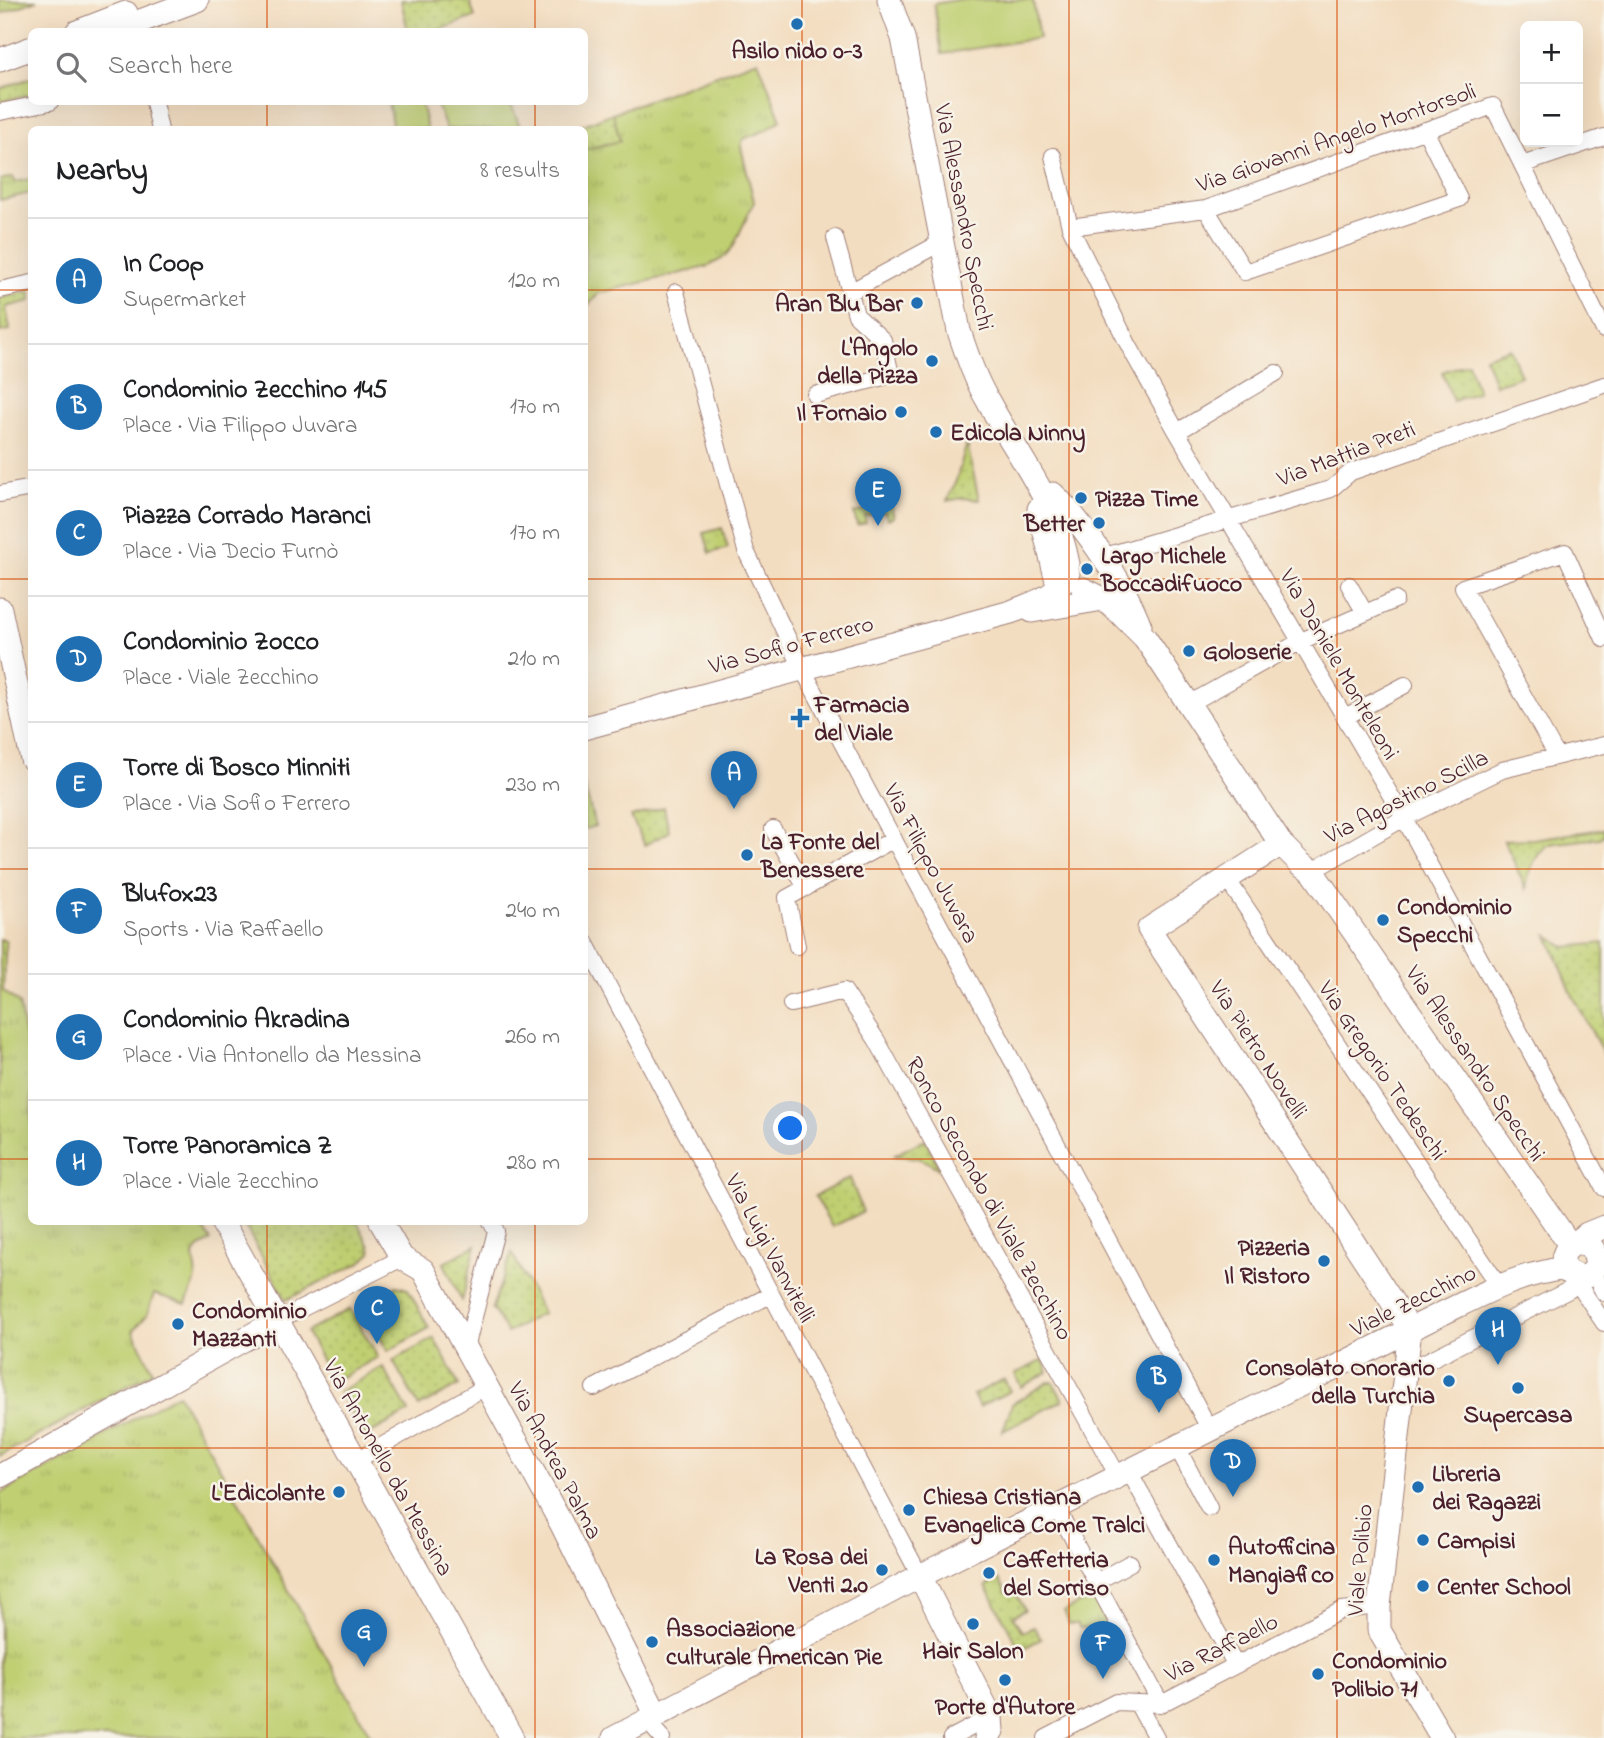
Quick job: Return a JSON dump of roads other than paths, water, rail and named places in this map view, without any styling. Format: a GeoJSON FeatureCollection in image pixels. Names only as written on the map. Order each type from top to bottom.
{"type":"FeatureCollection","features":[{"type":"Feature","properties":{"kind":"street"},"geometry":{"type":"LineString","coordinates":[[88,28],[162,0]]}},
{"type":"Feature","properties":{"kind":"street"},"geometry":{"type":"LineString","coordinates":[[122,28],[197,0]]}},
{"type":"Feature","properties":{"kind":"street","name":"Via Alessandro Specchi"},"geometry":{"type":"LineString","coordinates":[[889,0],[903,38],[959,331],[976,377],[1035,481]]}},
{"type":"Feature","properties":{"kind":"street"},"geometry":{"type":"LineString","coordinates":[[900,0],[903,38]]}},
{"type":"Feature","properties":{"kind":"street"},"geometry":{"type":"LineString","coordinates":[[0,60],[28,50]]}},
{"type":"Feature","properties":{"kind":"street"},"geometry":{"type":"LineString","coordinates":[[0,72],[28,62]]}},
{"type":"Feature","properties":{"kind":"street"},"geometry":{"type":"LineString","coordinates":[[0,112],[35,105]]}},
{"type":"Feature","properties":{"kind":"street"},"geometry":{"type":"LineString","coordinates":[[155,105],[159,126]]}},
{"type":"Feature","properties":{"kind":"street","name":"Via Giovanni Angelo Montorsoli"},"geometry":{"type":"LineString","coordinates":[[1070,227],[1206,209],[1493,106],[1604,331]]}},
{"type":"Feature","properties":{"kind":"street"},"geometry":{"type":"LineString","coordinates":[[1206,209],[1245,272],[1459,199],[1426,130]]}},
{"type":"Feature","properties":{"kind":"street"},"geometry":{"type":"LineString","coordinates":[[1522,165],[1604,137]]}},
{"type":"Feature","properties":{"kind":"street","name":"Via Daniele Monteleoni"},"geometry":{"type":"LineString","coordinates":[[1053,156],[1070,227],[1129,346],[1404,818],[1604,1188]]}},
{"type":"Feature","properties":{"kind":"street"},"geometry":{"type":"LineString","coordinates":[[815,395],[891,375],[883,340],[856,315],[835,239]]}},
{"type":"Feature","properties":{"kind":"street"},"geometry":{"type":"LineString","coordinates":[[850,292],[942,242]]}},
{"type":"Feature","properties":{"kind":"street"},"geometry":{"type":"LineString","coordinates":[[0,290],[28,284]]}},
{"type":"Feature","properties":{"kind":"street","name":"Via Filippo Juvara"},"geometry":{"type":"LineString","coordinates":[[676,292],[746,551],[802,668],[1210,1430]]}},
{"type":"Feature","properties":{"kind":"street"},"geometry":{"type":"LineString","coordinates":[[1177,432],[1276,373]]}},
{"type":"Feature","properties":{"kind":"street","name":"Via Mattia Preti"},"geometry":{"type":"LineString","coordinates":[[1102,559],[1331,489],[1351,472],[1604,385]]}},
{"type":"Feature","properties":{"kind":"street"},"geometry":{"type":"LineString","coordinates":[[1035,481],[1059,500],[1102,559],[1132,605],[1145,638]]}},
{"type":"Feature","properties":{"kind":"street"},"geometry":{"type":"LineString","coordinates":[[1035,481],[1039,514],[1080,587],[1119,612],[1145,638]]}},
{"type":"Feature","properties":{"kind":"street"},"geometry":{"type":"LineString","coordinates":[[0,494],[28,489]]}},
{"type":"Feature","properties":{"kind":"street","name":"Via Sofio Ferrero"},"geometry":{"type":"LineString","coordinates":[[588,727],[1011,612],[1080,587],[1074,556],[1082,551],[1091,551],[1102,559]]}},
{"type":"Feature","properties":{"kind":"street"},"geometry":{"type":"LineString","coordinates":[[1557,756],[1463,587],[1565,552],[1604,639]]}},
{"type":"Feature","properties":{"kind":"street"},"geometry":{"type":"LineString","coordinates":[[1080,587],[1104,579],[1102,559]]}},
{"type":"Feature","properties":{"kind":"street"},"geometry":{"type":"LineString","coordinates":[[1349,585],[1365,613]]}},
{"type":"Feature","properties":{"kind":"street"},"geometry":{"type":"LineString","coordinates":[[1189,704],[1301,641],[1395,600]]}},
{"type":"Feature","properties":{"kind":"street"},"geometry":{"type":"LineString","coordinates":[[0,608],[23,668],[28,723]]}},
{"type":"Feature","properties":{"kind":"street","name":"Via Alessandro Specchi"},"geometry":{"type":"LineString","coordinates":[[1145,638],[1281,844],[1312,871],[1581,1261]]}},
{"type":"Feature","properties":{"kind":"street"},"geometry":{"type":"LineString","coordinates":[[1345,717],[1405,685]]}},
{"type":"Feature","properties":{"kind":"street","name":"Via Agostino Scilla"},"geometry":{"type":"LineString","coordinates":[[1312,871],[1404,818],[1502,770],[1604,745]]}},
{"type":"Feature","properties":{"kind":"street"},"geometry":{"type":"LineString","coordinates":[[773,829],[806,888]]}},
{"type":"Feature","properties":{"kind":"street"},"geometry":{"type":"LineString","coordinates":[[797,946],[787,898],[894,839]]}},
{"type":"Feature","properties":{"kind":"street","name":"Via Pietro Novelli"},"geometry":{"type":"LineString","coordinates":[[1281,844],[1149,929],[1410,1329]]}},
{"type":"Feature","properties":{"kind":"street","name":"Via Gregorio Tedeschi"},"geometry":{"type":"LineString","coordinates":[[1227,880],[1500,1287]]}},
{"type":"Feature","properties":{"kind":"street","name":"Via Luigi Vanvitelli"},"geometry":{"type":"LineString","coordinates":[[588,948],[920,1576]]}},
{"type":"Feature","properties":{"kind":"street","name":"Ronco Secondo di Viale Zecchino"},"geometry":{"type":"LineString","coordinates":[[791,1004],[844,992],[883,1051],[1124,1474]]}},
{"type":"Feature","properties":{"kind":"street","name":"Via Antonello da Messina"},"geometry":{"type":"LineString","coordinates":[[224,1225],[512,1738]]}},
{"type":"Feature","properties":{"kind":"street"},"geometry":{"type":"LineString","coordinates":[[0,1476],[278,1321],[401,1258],[383,1225]]}},
{"type":"Feature","properties":{"kind":"street"},"geometry":{"type":"LineString","coordinates":[[466,1348],[496,1231],[493,1225]]}},
{"type":"Feature","properties":{"kind":"street","name":"Viale Zecchino"},"geometry":{"type":"LineString","coordinates":[[614,1738],[655,1725],[920,1576],[1410,1329],[1525,1276],[1552,1253],[1581,1261],[1587,1234],[1604,1227]]}},
{"type":"Feature","properties":{"kind":"street","name":"Via Andrea Palma"},"geometry":{"type":"LineString","coordinates":[[401,1258],[424,1270],[561,1523],[655,1725]]}},
{"type":"Feature","properties":{"kind":"street"},"geometry":{"type":"LineString","coordinates":[[1581,1261],[1604,1293]]}},
{"type":"Feature","properties":{"kind":"street"},"geometry":{"type":"LineString","coordinates":[[1581,1261],[1604,1323]]}},
{"type":"Feature","properties":{"kind":"street"},"geometry":{"type":"LineString","coordinates":[[1374,1348],[1407,1371],[1581,1261]]}},
{"type":"Feature","properties":{"kind":"street"},"geometry":{"type":"LineString","coordinates":[[594,1388],[770,1295]]}},
{"type":"Feature","properties":{"kind":"street","name":"Viale Polibio"},"geometry":{"type":"LineString","coordinates":[[1410,1329],[1379,1606],[1379,1630],[1442,1738]]}},
{"type":"Feature","properties":{"kind":"street"},"geometry":{"type":"LineString","coordinates":[[355,1461],[487,1387]]}},
{"type":"Feature","properties":{"kind":"street"},"geometry":{"type":"LineString","coordinates":[[1177,1447],[1209,1508]]}},
{"type":"Feature","properties":{"kind":"street"},"geometry":{"type":"LineString","coordinates":[[1124,1474],[1235,1664]]}},
{"type":"Feature","properties":{"kind":"street"},"geometry":{"type":"LineString","coordinates":[[1056,1507],[1161,1703]]}},
{"type":"Feature","properties":{"kind":"street"},"geometry":{"type":"LineString","coordinates":[[1096,1582],[1130,1563]]}},
{"type":"Feature","properties":{"kind":"street"},"geometry":{"type":"LineString","coordinates":[[920,1576],[989,1732],[951,1738]]}},
{"type":"Feature","properties":{"kind":"street","name":"Via Raffaello"},"geometry":{"type":"LineString","coordinates":[[1046,1738],[1116,1702],[1161,1703],[1342,1610],[1379,1606]]}},
{"type":"Feature","properties":{"kind":"street"},"geometry":{"type":"LineString","coordinates":[[1137,1703],[1156,1738]]}},
{"type":"Feature","properties":{"kind":"place","name":"Asilo nido 0-3"},"geometry":{"type":"Point","coordinates":[797,24]}},
{"type":"Feature","properties":{"kind":"place","name":"Aran Blu Bar"},"geometry":{"type":"Point","coordinates":[917,303]}},
{"type":"Feature","properties":{"kind":"place","name":"L'Angolo della Pizza"},"geometry":{"type":"Point","coordinates":[932,361]}},
{"type":"Feature","properties":{"kind":"place","name":"Il Fornaio"},"geometry":{"type":"Point","coordinates":[901,412]}},
{"type":"Feature","properties":{"kind":"place","name":"Edicola Ninny"},"geometry":{"type":"Point","coordinates":[936,432]}},
{"type":"Feature","properties":{"kind":"place","name":"Pizza Time"},"geometry":{"type":"Point","coordinates":[1081,498]}},
{"type":"Feature","properties":{"kind":"place","name":"Better"},"geometry":{"type":"Point","coordinates":[1099,523]}},
{"type":"Feature","properties":{"kind":"place","name":"Torre di Bosco Minniti"},"geometry":{"type":"Point","coordinates":[878,526]}},
{"type":"Feature","properties":{"kind":"place","name":"Largo Michele Boccadifuoco"},"geometry":{"type":"Point","coordinates":[1087,569]}},
{"type":"Feature","properties":{"kind":"place","name":"Goloserie"},"geometry":{"type":"Point","coordinates":[1189,651]}},
{"type":"Feature","properties":{"kind":"place","name":"Farmacia del Viale"},"geometry":{"type":"Point","coordinates":[800,718]}},
{"type":"Feature","properties":{"kind":"place","name":"In Coop"},"geometry":{"type":"Point","coordinates":[734,809]}},
{"type":"Feature","properties":{"kind":"place","name":"La Fonte del Benessere"},"geometry":{"type":"Point","coordinates":[747,855]}},
{"type":"Feature","properties":{"kind":"place","name":"Condominio Specchi"},"geometry":{"type":"Point","coordinates":[1383,920]}},
{"type":"Feature","properties":{"kind":"place","name":"Pizzeria Il Ristoro"},"geometry":{"type":"Point","coordinates":[1324,1261]}},
{"type":"Feature","properties":{"kind":"place","name":"Condominio Mazzanti"},"geometry":{"type":"Point","coordinates":[178,1324]}},
{"type":"Feature","properties":{"kind":"place","name":"Piazza Corrado Maranci"},"geometry":{"type":"Point","coordinates":[377,1344]}},
{"type":"Feature","properties":{"kind":"place","name":"Torre Panoramica Z"},"geometry":{"type":"Point","coordinates":[1498,1365]}},
{"type":"Feature","properties":{"kind":"place","name":"Consolato Onorario della Turchia"},"geometry":{"type":"Point","coordinates":[1449,1381]}},
{"type":"Feature","properties":{"kind":"place","name":"Supercasa"},"geometry":{"type":"Point","coordinates":[1518,1388]}},
{"type":"Feature","properties":{"kind":"place","name":"Condominio Zecchino 145"},"geometry":{"type":"Point","coordinates":[1159,1413]}},
{"type":"Feature","properties":{"kind":"place","name":"Libreria dei Ragazzi"},"geometry":{"type":"Point","coordinates":[1418,1487]}},
{"type":"Feature","properties":{"kind":"place","name":"L'Edicolante"},"geometry":{"type":"Point","coordinates":[339,1492]}},
{"type":"Feature","properties":{"kind":"place","name":"Condominio Zocco"},"geometry":{"type":"Point","coordinates":[1233,1497]}},
{"type":"Feature","properties":{"kind":"place","name":"Chiesa Cristiana Evangelica Come Tralci"},"geometry":{"type":"Point","coordinates":[909,1510]}},
{"type":"Feature","properties":{"kind":"place","name":"Campisi"},"geometry":{"type":"Point","coordinates":[1423,1540]}},
{"type":"Feature","properties":{"kind":"place","name":"Autofficina Mangiafico"},"geometry":{"type":"Point","coordinates":[1214,1560]}},
{"type":"Feature","properties":{"kind":"place","name":"La Rosa dei Venti 2.0"},"geometry":{"type":"Point","coordinates":[882,1570]}},
{"type":"Feature","properties":{"kind":"place","name":"Caffetteria del Sorriso"},"geometry":{"type":"Point","coordinates":[989,1573]}},
{"type":"Feature","properties":{"kind":"place","name":"Center School"},"geometry":{"type":"Point","coordinates":[1423,1586]}},
{"type":"Feature","properties":{"kind":"place","name":"Hair Salon"},"geometry":{"type":"Point","coordinates":[973,1624]}},
{"type":"Feature","properties":{"kind":"place","name":"Associazione culturale American Pie"},"geometry":{"type":"Point","coordinates":[652,1642]}},
{"type":"Feature","properties":{"kind":"place","name":"Condominio Akradina"},"geometry":{"type":"Point","coordinates":[364,1667]}},
{"type":"Feature","properties":{"kind":"place","name":"Condominio Polibio 71"},"geometry":{"type":"Point","coordinates":[1318,1674]}},
{"type":"Feature","properties":{"kind":"place","name":"Blufox23"},"geometry":{"type":"Point","coordinates":[1103,1679]}},
{"type":"Feature","properties":{"kind":"place","name":"Porte d'Autore"},"geometry":{"type":"Point","coordinates":[1005,1680]}}]}
